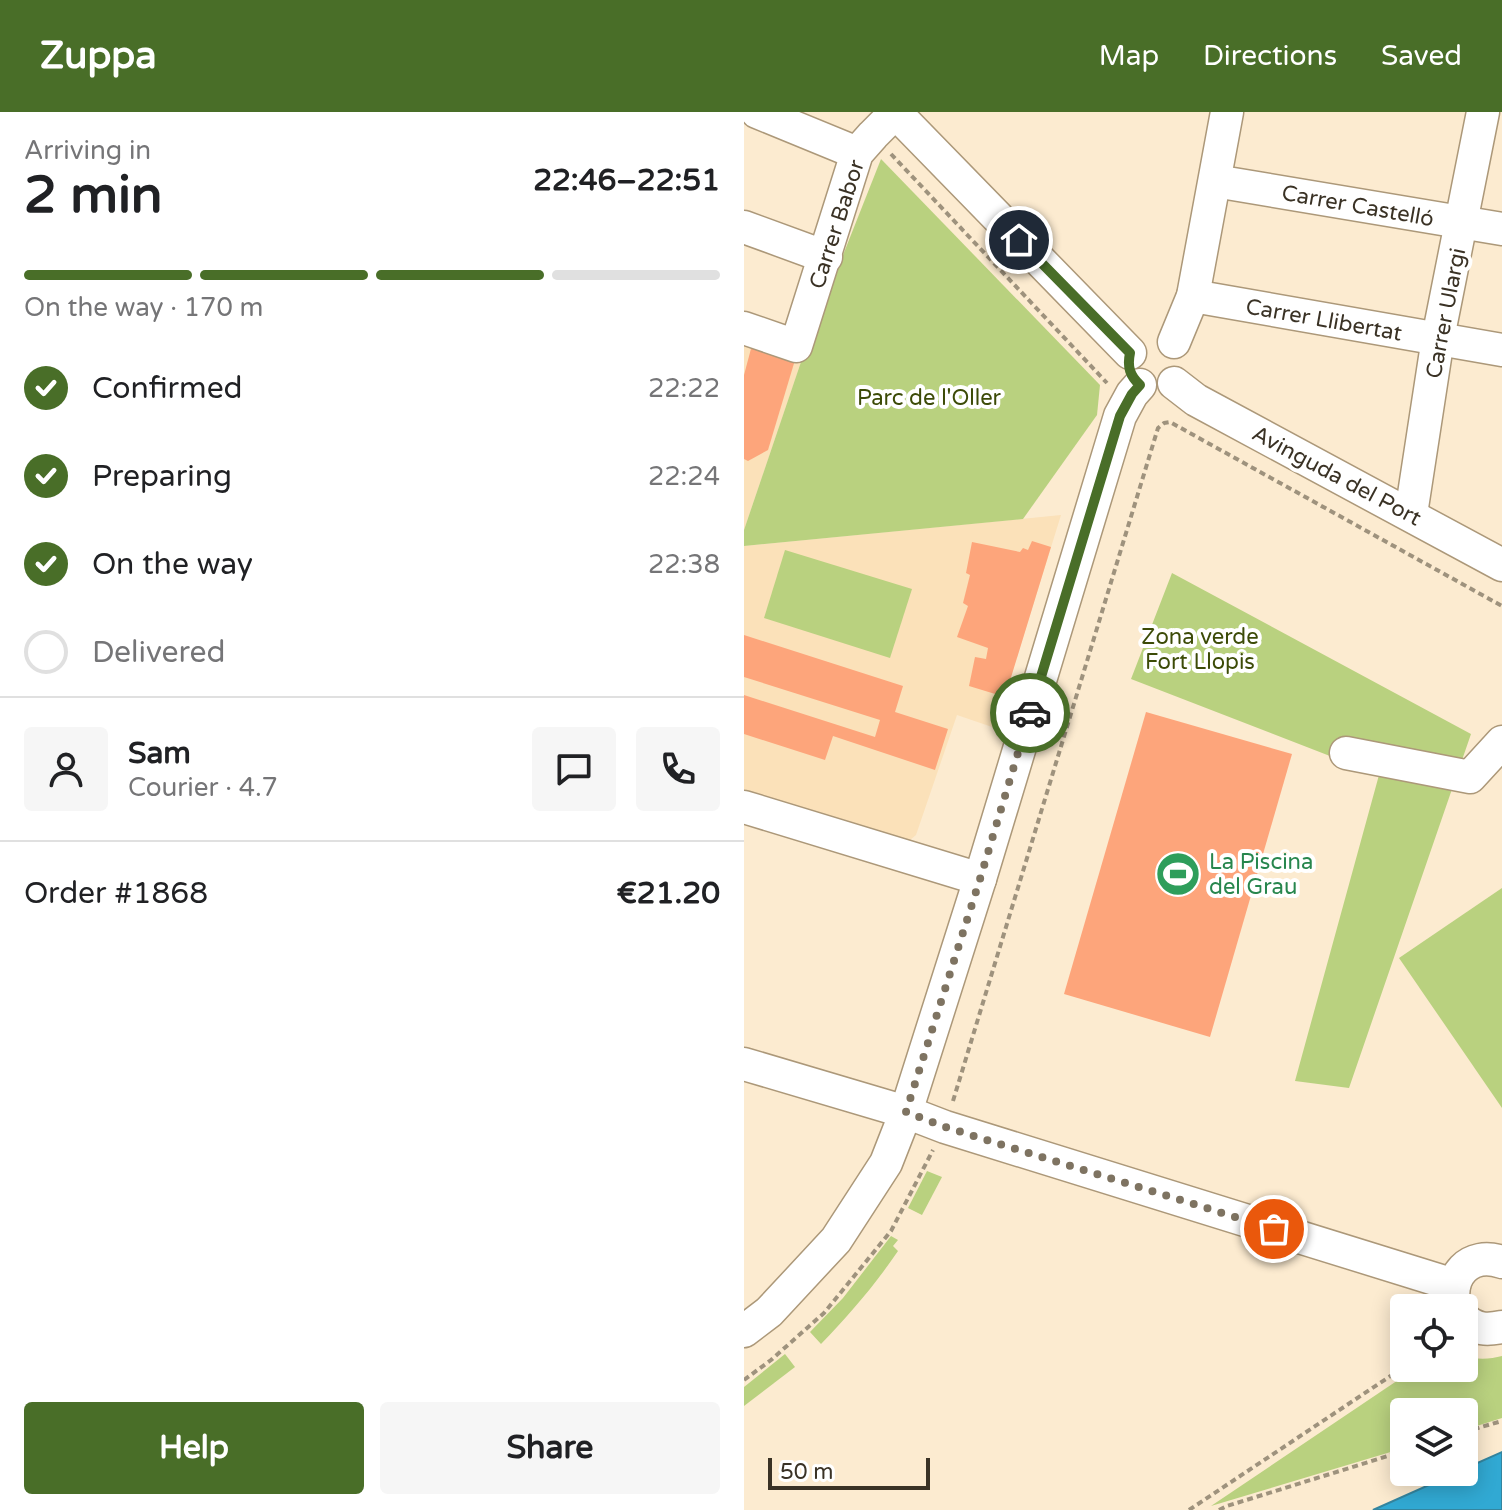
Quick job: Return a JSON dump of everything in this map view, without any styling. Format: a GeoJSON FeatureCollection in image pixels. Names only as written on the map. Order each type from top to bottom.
{"type":"FeatureCollection","features":[{"type":"Feature","properties":{"kind":"street"},"geometry":{"type":"LineString","coordinates":[[757,112],[865,144]]}},
{"type":"Feature","properties":{"kind":"street"},"geometry":{"type":"LineString","coordinates":[[896,112],[1130,353]]}},
{"type":"Feature","properties":{"kind":"street","name":"Carrer Babor"},"geometry":{"type":"LineString","coordinates":[[744,328],[796,346],[865,144],[896,112]]}},
{"type":"Feature","properties":{"kind":"street"},"geometry":{"type":"LineString","coordinates":[[1174,342],[1193,296],[1227,112]]}},
{"type":"Feature","properties":{"kind":"street","name":"Carrer Ulargi"},"geometry":{"type":"LineString","coordinates":[[1411,514],[1438,338],[1483,112]]}},
{"type":"Feature","properties":{"kind":"street","name":"Carrer Castelló"},"geometry":{"type":"LineString","coordinates":[[1215,181],[1502,229]]}},
{"type":"Feature","properties":{"kind":"street"},"geometry":{"type":"LineString","coordinates":[[744,227],[826,257]]}},
{"type":"Feature","properties":{"kind":"street","name":"Carrer Llibertat"},"geometry":{"type":"LineString","coordinates":[[1193,296],[1502,350]]}},
{"type":"Feature","properties":{"kind":"street"},"geometry":{"type":"LineString","coordinates":[[1157,335],[1174,342],[1180,349],[1183,367],[1174,383],[1157,390],[1148,389],[1133,379],[1128,362],[1140,339],[1157,335]]}},
{"type":"Feature","properties":{"kind":"street","name":"Avinguda del Port"},"geometry":{"type":"LineString","coordinates":[[1174,383],[1196,400],[1502,565]]}},
{"type":"Feature","properties":{"kind":"street"},"geometry":{"type":"LineString","coordinates":[[744,1331],[769,1312],[836,1240],[886,1163],[906,1112],[980,879],[1120,416],[1140,385]]}},
{"type":"Feature","properties":{"kind":"street"},"geometry":{"type":"LineString","coordinates":[[1346,753],[1470,777],[1502,742]]}},
{"type":"Feature","properties":{"kind":"street"},"geometry":{"type":"LineString","coordinates":[[744,807],[980,879]]}},
{"type":"Feature","properties":{"kind":"street"},"geometry":{"type":"LineString","coordinates":[[744,1064],[906,1112],[1448,1294]]}},
{"type":"Feature","properties":{"kind":"street"},"geometry":{"type":"LineString","coordinates":[[1455,1294],[1462,1270],[1476,1260],[1502,1262]]}},
{"type":"Feature","properties":{"kind":"street"},"geometry":{"type":"LineString","coordinates":[[1478,1328],[1502,1327]]}},
{"type":"Feature","properties":{"kind":"path"},"geometry":{"type":"LineString","coordinates":[[865,144],[954,222],[1063,334],[1108,384],[1109,408],[1120,416]]}},
{"type":"Feature","properties":{"kind":"path"},"geometry":{"type":"LineString","coordinates":[[1158,428],[1170,422],[1502,606]]}},
{"type":"Feature","properties":{"kind":"path"},"geometry":{"type":"LineString","coordinates":[[1189,1510],[1390,1376]]}},
{"type":"Feature","properties":{"kind":"path"},"geometry":{"type":"LineString","coordinates":[[1478,1428],[1502,1421]]}},
{"type":"Feature","properties":{"kind":"path"},"geometry":{"type":"LineString","coordinates":[[1219,1510],[1390,1455]]}},
{"type":"Feature","properties":{"kind":"shaded area"},"geometry":{"type":"Polygon","coordinates":[[[744,334],[803,356],[744,530],[744,334]]]}},
{"type":"Feature","properties":{"kind":"shaded area"},"geometry":{"type":"Polygon","coordinates":[[[1061,515],[995,728],[957,715],[916,835],[904,845],[744,794],[744,546],[1061,515]]]}},
{"type":"Feature","properties":{"kind":"green space","name":"Parc de l'Oller"},"geometry":{"type":"Polygon","coordinates":[[[881,159],[1100,385],[1097,415],[1023,519],[744,546],[744,530],[803,356],[881,159]]]}},
{"type":"Feature","properties":{"kind":"green space"},"geometry":{"type":"Polygon","coordinates":[[[785,550],[912,589],[890,658],[764,618],[785,550]]]}},
{"type":"Feature","properties":{"kind":"green space","name":"Zona verde Fort Llopis"},"geometry":{"type":"Polygon","coordinates":[[[1172,573],[1471,734],[1349,1088],[1295,1081],[1379,775],[1131,679],[1172,573]]]}},
{"type":"Feature","properties":{"kind":"green space"},"geometry":{"type":"Polygon","coordinates":[[[1502,888],[1502,1108],[1399,958],[1502,888]]]}},
{"type":"Feature","properties":{"kind":"green space"},"geometry":{"type":"Polygon","coordinates":[[[927,1171],[942,1177],[922,1215],[908,1208],[927,1171]]]}},
{"type":"Feature","properties":{"kind":"green space"},"geometry":{"type":"Polygon","coordinates":[[[891,1236],[898,1240],[893,1246],[898,1251],[821,1344],[810,1332],[843,1298],[891,1236]]]}},
{"type":"Feature","properties":{"kind":"green space"},"geometry":{"type":"Polygon","coordinates":[[[785,1354],[795,1367],[744,1406],[744,1387],[785,1354]]]}},
{"type":"Feature","properties":{"kind":"green space"},"geometry":{"type":"Polygon","coordinates":[[[1502,1356],[1502,1418],[1478,1426],[1478,1398],[1390,1398],[1390,1452],[1211,1506],[1395,1382],[1478,1382],[1478,1358],[1502,1356]]]}},
{"type":"Feature","properties":{"kind":"water"},"geometry":{"type":"Polygon","coordinates":[[[1502,1452],[1502,1510],[1373,1510],[1427,1486],[1478,1486],[1478,1463],[1502,1452]]]}},
{"type":"Feature","properties":{"kind":"building"},"geometry":{"type":"Polygon","coordinates":[[[752,345],[795,360],[768,450],[748,461],[744,459],[744,375],[752,345]]]}},
{"type":"Feature","properties":{"kind":"building"},"geometry":{"type":"Polygon","coordinates":[[[1032,541],[1051,547],[1005,697],[969,686],[975,657],[986,659],[988,648],[957,637],[968,606],[963,603],[970,575],[966,573],[972,542],[1020,552],[1023,548],[1028,550],[1032,541]]]}},
{"type":"Feature","properties":{"kind":"building"},"geometry":{"type":"Polygon","coordinates":[[[744,635],[903,686],[895,712],[948,729],[935,770],[833,736],[825,760],[744,734],[744,695],[875,737],[880,720],[744,677],[744,635]]]}},
{"type":"Feature","properties":{"kind":"building","name":"La Piscina del Grau"},"geometry":{"type":"Polygon","coordinates":[[[1146,712],[1292,754],[1210,1037],[1064,994],[1146,712]]]}},
{"type":"Feature","properties":{"kind":"way so far"},"geometry":{"type":"LineString","coordinates":[[1030,713],[906,1112],[945,1127],[1274,1229]]}},
{"type":"Feature","properties":{"kind":"place","name":"La Piscina del Grau"},"geometry":{"type":"Point","coordinates":[1178,874]}},
{"type":"Feature","properties":{"kind":"route"},"geometry":{"type":"LineString","coordinates":[[1019,240],[1130,353],[1129,371],[1140,385],[1120,416],[1030,713]]}}]}
